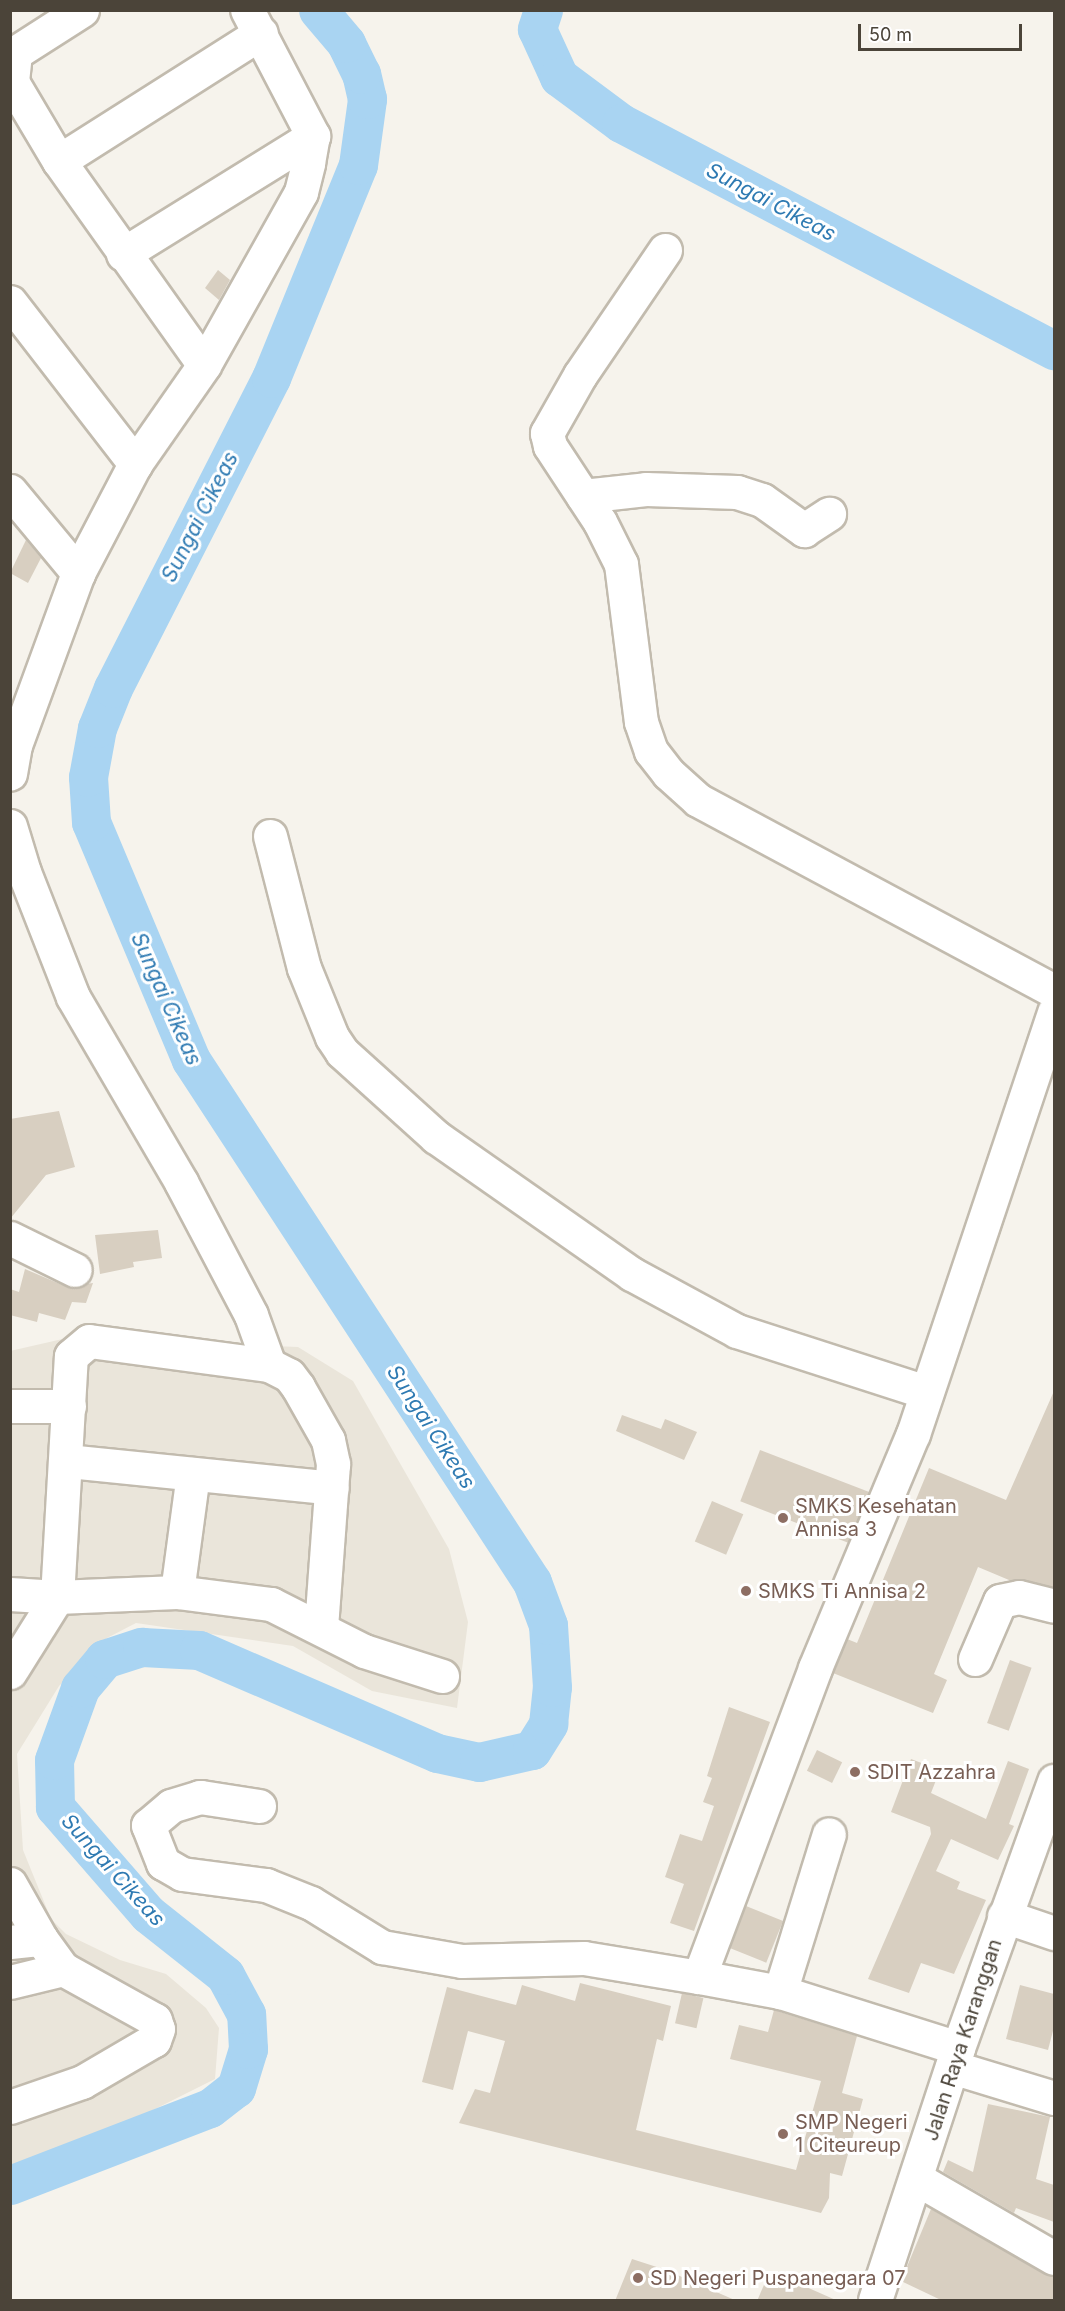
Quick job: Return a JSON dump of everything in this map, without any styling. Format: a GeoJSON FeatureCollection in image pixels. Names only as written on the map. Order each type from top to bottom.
{"type":"FeatureCollection","features":[{"type":"Feature","properties":{"kind":"street"},"geometry":{"type":"LineString","coordinates":[[82,10],[15,53],[11,66],[12,82],[59,161],[204,365]]}},
{"type":"Feature","properties":{"kind":"street"},"geometry":{"type":"LineString","coordinates":[[12,754],[78,573],[135,464],[204,365],[301,192],[313,136],[254,22],[59,161]]}},
{"type":"Feature","properties":{"kind":"street"},"geometry":{"type":"LineString","coordinates":[[123,254],[313,136]]}},
{"type":"Feature","properties":{"kind":"street"},"geometry":{"type":"LineString","coordinates":[[665,250],[548,425],[550,446],[583,496],[621,564],[641,722],[651,750],[668,773],[698,800],[1054,990]]}},
{"type":"Feature","properties":{"kind":"street"},"geometry":{"type":"LineString","coordinates":[[10,302],[135,464]]}},
{"type":"Feature","properties":{"kind":"street"},"geometry":{"type":"LineString","coordinates":[[583,496],[646,489],[737,492],[762,500],[804,530],[829,514]]}},
{"type":"Feature","properties":{"kind":"street"},"geometry":{"type":"LineString","coordinates":[[10,491],[78,573]]}},
{"type":"Feature","properties":{"kind":"street"},"geometry":{"type":"LineString","coordinates":[[10,826],[28,883],[73,997],[192,1203],[251,1315],[269,1365]]}},
{"type":"Feature","properties":{"kind":"street"},"geometry":{"type":"LineString","coordinates":[[270,836],[304,968],[332,1037],[342,1052],[436,1137],[633,1274],[737,1331],[926,1392]]}},
{"type":"Feature","properties":{"kind":"street"},"geometry":{"type":"LineString","coordinates":[[699,1977],[815,1668],[913,1434],[1054,1012]]}},
{"type":"Feature","properties":{"kind":"street"},"geometry":{"type":"LineString","coordinates":[[10,1239],[75,1270]]}},
{"type":"Feature","properties":{"kind":"street"},"geometry":{"type":"LineString","coordinates":[[10,1672],[57,1597],[68,1461],[71,1356],[89,1341],[269,1365],[289,1375],[328,1440],[332,1488],[321,1627]]}},
{"type":"Feature","properties":{"kind":"street"},"geometry":{"type":"LineString","coordinates":[[10,1406],[69,1406]]}},
{"type":"Feature","properties":{"kind":"street"},"geometry":{"type":"LineString","coordinates":[[68,1461],[332,1488]]}},
{"type":"Feature","properties":{"kind":"street"},"geometry":{"type":"LineString","coordinates":[[177,1592],[193,1474]]}},
{"type":"Feature","properties":{"kind":"street"},"geometry":{"type":"LineString","coordinates":[[10,1594],[57,1597],[177,1592],[271,1604],[321,1627],[364,1651],[442,1676]]}},
{"type":"Feature","properties":{"kind":"street"},"geometry":{"type":"LineString","coordinates":[[975,1659],[1000,1601],[1019,1597],[1054,1606]]}},
{"type":"Feature","properties":{"kind":"street","name":"Jalan Raya Karanggan"},"geometry":{"type":"LineString","coordinates":[[882,2297],[955,2057],[1054,1781]]}},
{"type":"Feature","properties":{"kind":"street"},"geometry":{"type":"LineString","coordinates":[[259,1806],[200,1797],[171,1806],[148,1825],[163,1863],[182,1874],[266,1885],[311,1903],[382,1947],[462,1961],[584,1958],[780,1992],[955,2057],[1054,2098]]}},
{"type":"Feature","properties":{"kind":"street"},"geometry":{"type":"LineString","coordinates":[[780,1992],[829,1834]]}},
{"type":"Feature","properties":{"kind":"street"},"geometry":{"type":"LineString","coordinates":[[10,1884],[26,1941],[63,1969],[155,2020],[156,2035],[82,2082],[10,2107]]}},
{"type":"Feature","properties":{"kind":"street"},"geometry":{"type":"LineString","coordinates":[[1004,1916],[1054,1933]]}},
{"type":"Feature","properties":{"kind":"street"},"geometry":{"type":"LineString","coordinates":[[10,1982],[63,1969]]}},
{"type":"Feature","properties":{"kind":"street"},"geometry":{"type":"LineString","coordinates":[[917,2179],[1054,2258]]}},
{"type":"Feature","properties":{"kind":"shaded area"},"geometry":{"type":"Polygon","coordinates":[[[67,1338],[298,1347],[353,1381],[449,1549],[468,1622],[457,1708],[372,1691],[293,1646],[136,1623],[107,1638],[59,1686],[17,1754],[23,1850],[51,1919],[66,1934],[120,1960],[166,1974],[206,2008],[219,2028],[215,2079],[83,2145],[11,2171],[10,1351],[67,1338]]]}},
{"type":"Feature","properties":{"kind":"building"},"geometry":{"type":"Polygon","coordinates":[[[218,270],[230,280],[219,300],[205,288],[218,270]]]}},
{"type":"Feature","properties":{"kind":"building"},"geometry":{"type":"Polygon","coordinates":[[[26,540],[41,558],[28,583],[10,573],[26,540]]]}},
{"type":"Feature","properties":{"kind":"building"},"geometry":{"type":"Polygon","coordinates":[[[59,1111],[75,1167],[46,1175],[10,1219],[10,1119],[59,1111]]]}},
{"type":"Feature","properties":{"kind":"building"},"geometry":{"type":"Polygon","coordinates":[[[158,1230],[162,1258],[133,1262],[134,1267],[100,1274],[95,1235],[158,1230]]]}},
{"type":"Feature","properties":{"kind":"building"},"geometry":{"type":"Polygon","coordinates":[[[25,1269],[67,1287],[93,1283],[86,1303],[72,1302],[65,1320],[39,1313],[37,1322],[10,1315],[10,1289],[19,1292],[25,1269]]]}},
{"type":"Feature","properties":{"kind":"building"},"geometry":{"type":"Polygon","coordinates":[[[1054,1391],[1054,1587],[1009,1580],[978,1567],[934,1674],[947,1680],[933,1713],[833,1673],[847,1639],[857,1643],[929,1468],[1006,1500],[1054,1391]]]}},
{"type":"Feature","properties":{"kind":"building"},"geometry":{"type":"Polygon","coordinates":[[[622,1415],[661,1429],[665,1419],[697,1432],[684,1460],[616,1431],[622,1415]]]}},
{"type":"Feature","properties":{"kind":"building"},"geometry":{"type":"Polygon","coordinates":[[[760,1450],[869,1492],[850,1543],[740,1501],[760,1450]]]}},
{"type":"Feature","properties":{"kind":"building"},"geometry":{"type":"Polygon","coordinates":[[[712,1501],[743,1514],[726,1555],[695,1542],[712,1501]]]}},
{"type":"Feature","properties":{"kind":"building"},"geometry":{"type":"Polygon","coordinates":[[[1010,1660],[1032,1668],[1009,1731],[987,1723],[1010,1660]]]}},
{"type":"Feature","properties":{"kind":"building"},"geometry":{"type":"Polygon","coordinates":[[[729,1707],[770,1722],[694,1931],[670,1923],[684,1884],[665,1877],[680,1834],[702,1841],[714,1806],[703,1802],[712,1778],[707,1776],[729,1707]]]}},
{"type":"Feature","properties":{"kind":"building"},"geometry":{"type":"Polygon","coordinates":[[[817,1750],[842,1762],[832,1783],[807,1771],[817,1750]]]}},
{"type":"Feature","properties":{"kind":"building"},"geometry":{"type":"Polygon","coordinates":[[[911,1759],[940,1770],[931,1793],[986,1819],[1008,1761],[1029,1769],[1009,1824],[1014,1826],[998,1860],[951,1839],[936,1871],[960,1882],[957,1889],[986,1900],[954,1974],[921,1963],[909,1993],[868,1979],[931,1834],[930,1827],[891,1812],[911,1759]]]}},
{"type":"Feature","properties":{"kind":"building"},"geometry":{"type":"Polygon","coordinates":[[[746,1906],[783,1921],[766,1963],[729,1948],[746,1906]]]}},
{"type":"Feature","properties":{"kind":"building"},"geometry":{"type":"Polygon","coordinates":[[[580,1983],[671,2006],[663,2041],[657,2039],[636,2130],[796,2170],[821,2081],[730,2059],[739,2025],[768,2032],[774,2010],[857,2036],[842,2093],[863,2099],[842,2176],[830,2173],[829,2198],[821,2213],[459,2123],[475,2089],[490,2093],[505,2041],[468,2031],[453,2090],[422,2082],[447,1987],[516,2005],[522,1985],[575,2001],[580,1983]]]}},
{"type":"Feature","properties":{"kind":"building"},"geometry":{"type":"Polygon","coordinates":[[[1020,1985],[1054,1994],[1054,2027],[1048,2050],[1006,2039],[1020,1985]]]}},
{"type":"Feature","properties":{"kind":"building"},"geometry":{"type":"Polygon","coordinates":[[[682,1993],[703,1998],[696,2028],[675,2023],[682,1993]]]}},
{"type":"Feature","properties":{"kind":"building"},"geometry":{"type":"Polygon","coordinates":[[[988,2104],[1050,2117],[1036,2179],[1054,2185],[1054,2222],[1016,2208],[1014,2213],[943,2172],[948,2160],[973,2172],[988,2104]]]}},
{"type":"Feature","properties":{"kind":"building"},"geometry":{"type":"Polygon","coordinates":[[[931,2209],[1054,2277],[1054,2301],[943,2301],[901,2281],[931,2209]]]}},
{"type":"Feature","properties":{"kind":"building"},"geometry":{"type":"Polygon","coordinates":[[[632,2259],[666,2270],[737,2301],[615,2301],[632,2259]]]}},
{"type":"Feature","properties":{"kind":"building"},"geometry":{"type":"Polygon","coordinates":[[[770,2271],[838,2301],[757,2301],[770,2271]]]}},
{"type":"Feature","properties":{"kind":"waterway","name":"Sungai Cikeas"},"geometry":{"type":"LineString","coordinates":[[10,2185],[210,2108],[236,2088],[248,2049],[246,2014],[225,1975],[148,1914],[55,1807],[54,1760],[80,1688],[104,1659],[142,1647],[199,1650],[437,1753],[479,1762],[532,1750],[548,1724],[552,1687],[548,1625],[532,1582],[191,1060],[91,822],[88,777],[97,728],[113,688],[271,378],[358,165],[367,99],[361,74],[346,43],[318,10]]}},
{"type":"Feature","properties":{"kind":"waterway","name":"Sungai Cikeas"},"geometry":{"type":"LineString","coordinates":[[543,10],[537,29],[559,77],[621,123],[1054,350]]}},
{"type":"Feature","properties":{"kind":"place","name":"SMKS Kesehatan Annisa 3"},"geometry":{"type":"Point","coordinates":[783,1518]}},
{"type":"Feature","properties":{"kind":"place","name":"SMKS Ti Annisa 2"},"geometry":{"type":"Point","coordinates":[746,1591]}},
{"type":"Feature","properties":{"kind":"place","name":"SDIT Azzahra"},"geometry":{"type":"Point","coordinates":[855,1772]}},
{"type":"Feature","properties":{"kind":"place","name":"SMP Negeri 1 Citeureup"},"geometry":{"type":"Point","coordinates":[783,2134]}},
{"type":"Feature","properties":{"kind":"place","name":"SD Negeri Puspanegara 07"},"geometry":{"type":"Point","coordinates":[638,2278]}}]}
